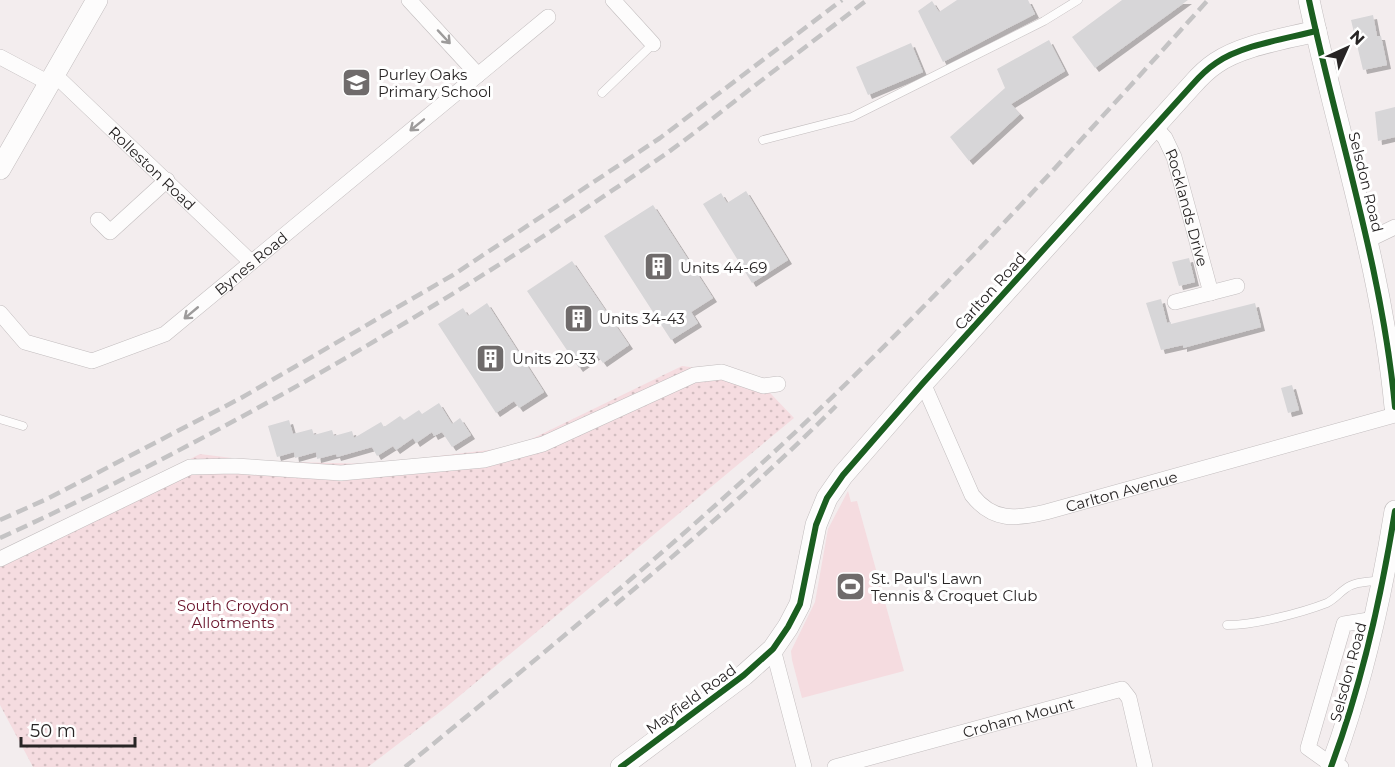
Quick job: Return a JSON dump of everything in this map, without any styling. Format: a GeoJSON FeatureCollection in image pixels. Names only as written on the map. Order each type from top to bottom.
{"type":"FeatureCollection","features":[{"type":"Feature","properties":{"kind":"street"},"geometry":{"type":"LineString","coordinates":[[0,169],[97,0]]}},
{"type":"Feature","properties":{"kind":"street"},"geometry":{"type":"LineString","coordinates":[[409,0],[478,75]]}},
{"type":"Feature","properties":{"kind":"street"},"geometry":{"type":"LineString","coordinates":[[613,0],[654,44]]}},
{"type":"Feature","properties":{"kind":"street","name":"Selsdon Road"},"geometry":{"type":"LineString","coordinates":[[1309,0],[1368,240],[1394,378],[1395,407]]}},
{"type":"Feature","properties":{"kind":"street","name":"Bynes Road"},"geometry":{"type":"LineString","coordinates":[[0,313],[25,342],[92,361],[165,334],[548,17]]}},
{"type":"Feature","properties":{"kind":"street","name":"Carlton Road"},"geometry":{"type":"LineString","coordinates":[[773,649],[792,621],[800,604],[816,525],[827,498],[852,463],[1197,80],[1217,62],[1240,52],[1316,31]]}},
{"type":"Feature","properties":{"kind":"street","name":"Rolleston Road"},"geometry":{"type":"LineString","coordinates":[[0,57],[51,79],[166,180],[251,262]]}},
{"type":"Feature","properties":{"kind":"street","name":"Rocklands Drive"},"geometry":{"type":"LineString","coordinates":[[1155,127],[1165,138],[1174,157],[1210,293]]}},
{"type":"Feature","properties":{"kind":"street"},"geometry":{"type":"LineString","coordinates":[[98,220],[110,232],[166,180]]}},
{"type":"Feature","properties":{"kind":"street"},"geometry":{"type":"LineString","coordinates":[[1368,240],[1395,227]]}},
{"type":"Feature","properties":{"kind":"street"},"geometry":{"type":"LineString","coordinates":[[1175,302],[1237,286]]}},
{"type":"Feature","properties":{"kind":"street"},"geometry":{"type":"LineString","coordinates":[[0,559],[190,467],[235,466],[340,473],[484,460],[543,444],[694,375],[723,372],[763,386],[778,384]]}},
{"type":"Feature","properties":{"kind":"street","name":"Carlton Avenue"},"geometry":{"type":"LineString","coordinates":[[923,383],[972,495],[986,509],[1004,517],[1015,518],[1046,512],[1395,415]]}},
{"type":"Feature","properties":{"kind":"street","name":"Selsdon Road"},"geometry":{"type":"LineString","coordinates":[[1375,619],[1344,624],[1308,748],[1335,766],[1355,699],[1375,619],[1383,580],[1392,549],[1395,511]]}},
{"type":"Feature","properties":{"kind":"street"},"geometry":{"type":"LineString","coordinates":[[773,649],[804,767]]}},
{"type":"Feature","properties":{"kind":"street","name":"Mayfield Road"},"geometry":{"type":"LineString","coordinates":[[621,767],[744,675],[773,649]]}},
{"type":"Feature","properties":{"kind":"street","name":"Croham Mount"},"geometry":{"type":"LineString","coordinates":[[835,767],[1122,689],[1129,698],[1145,767]]}},
{"type":"Feature","properties":{"kind":"lane"},"geometry":{"type":"LineString","coordinates":[[763,140],[852,117],[1044,21],[1078,0]]}},
{"type":"Feature","properties":{"kind":"lane"},"geometry":{"type":"LineString","coordinates":[[602,93],[654,44]]}},
{"type":"Feature","properties":{"kind":"lane"},"geometry":{"type":"LineString","coordinates":[[0,419],[23,426]]}},
{"type":"Feature","properties":{"kind":"lane"},"geometry":{"type":"LineString","coordinates":[[1227,625],[1251,623],[1319,606],[1331,601],[1355,584],[1383,580]]}},
{"type":"Feature","properties":{"kind":"green space","name":"South Croydon Allotments"},"geometry":{"type":"Polygon","coordinates":[[[682,366],[753,375],[794,418],[445,708],[368,767],[33,767],[0,705],[0,555],[200,454],[256,461],[371,464],[515,447],[682,366]]]}},
{"type":"Feature","properties":{"kind":"green space","name":"St. Paul's Lawn Tennis & Croquet Club"},"geometry":{"type":"Polygon","coordinates":[[[848,491],[851,502],[857,501],[904,671],[802,698],[791,651],[815,602],[828,529],[848,491]]]}},
{"type":"Feature","properties":{"kind":"building"},"geometry":{"type":"Polygon","coordinates":[[[957,0],[1028,0],[1035,14],[943,62],[918,11],[932,1],[939,12],[957,0]]]}},
{"type":"Feature","properties":{"kind":"building"},"geometry":{"type":"Polygon","coordinates":[[[1122,0],[1188,0],[1095,68],[1072,37],[1122,0]]]}},
{"type":"Feature","properties":{"kind":"building"},"geometry":{"type":"Polygon","coordinates":[[[1373,15],[1377,36],[1381,36],[1387,65],[1363,70],[1351,20],[1373,15]]]}},
{"type":"Feature","properties":{"kind":"building"},"geometry":{"type":"Polygon","coordinates":[[[1049,40],[1065,71],[1011,104],[1020,114],[969,161],[950,137],[1005,88],[997,69],[1049,40]]]}},
{"type":"Feature","properties":{"kind":"building"},"geometry":{"type":"Polygon","coordinates":[[[911,43],[923,72],[868,95],[856,67],[911,43]]]}},
{"type":"Feature","properties":{"kind":"building"},"geometry":{"type":"Polygon","coordinates":[[[1395,107],[1395,137],[1378,141],[1375,112],[1395,107]]]}},
{"type":"Feature","properties":{"kind":"building"},"geometry":{"type":"Polygon","coordinates":[[[746,191],[788,260],[752,283],[703,204],[721,193],[727,203],[746,191]]]}},
{"type":"Feature","properties":{"kind":"building","name":"Units 44-69"},"geometry":{"type":"Polygon","coordinates":[[[653,205],[713,298],[691,312],[698,323],[671,340],[604,236],[653,205]]]}},
{"type":"Feature","properties":{"kind":"building"},"geometry":{"type":"Polygon","coordinates":[[[1189,258],[1195,282],[1179,286],[1172,262],[1189,258]]]}},
{"type":"Feature","properties":{"kind":"building","name":"Units 34-43"},"geometry":{"type":"Polygon","coordinates":[[[572,261],[629,345],[603,363],[597,355],[579,368],[527,291],[572,261]]]}},
{"type":"Feature","properties":{"kind":"building"},"geometry":{"type":"Polygon","coordinates":[[[1161,299],[1167,323],[1171,322],[1171,324],[1255,303],[1261,327],[1183,348],[1183,345],[1161,350],[1146,303],[1161,299]]]}},
{"type":"Feature","properties":{"kind":"building","name":"Units 20-33"},"geometry":{"type":"Polygon","coordinates":[[[487,303],[544,392],[519,408],[514,401],[496,413],[438,324],[463,308],[468,316],[487,303]]]}},
{"type":"Feature","properties":{"kind":"building"},"geometry":{"type":"Polygon","coordinates":[[[1292,385],[1299,410],[1288,413],[1281,388],[1292,385]]]}},
{"type":"Feature","properties":{"kind":"building"},"geometry":{"type":"Polygon","coordinates":[[[439,403],[452,424],[460,418],[471,435],[452,447],[442,432],[434,436],[432,432],[416,443],[413,438],[396,450],[393,446],[377,456],[372,447],[337,457],[336,454],[317,459],[316,452],[295,458],[294,452],[277,457],[268,426],[289,420],[293,434],[312,429],[314,435],[332,430],[334,436],[352,431],[354,438],[381,422],[384,427],[400,416],[404,420],[419,410],[422,414],[439,403]]]}},
{"type":"Feature","properties":{"kind":"railway"},"geometry":{"type":"LineString","coordinates":[[0,520],[49,498],[241,398],[453,275],[660,138],[842,0]]}},
{"type":"Feature","properties":{"kind":"railway"},"geometry":{"type":"LineString","coordinates":[[0,538],[173,454],[258,408],[425,311],[588,207],[667,153],[867,0]]}},
{"type":"Feature","properties":{"kind":"railway"},"geometry":{"type":"LineString","coordinates":[[405,767],[673,543],[827,402],[974,255],[1208,0]]}},
{"type":"Feature","properties":{"kind":"railway"},"geometry":{"type":"LineString","coordinates":[[615,605],[728,508],[836,406]]}},
{"type":"Feature","properties":{"kind":"cycle path"},"geometry":{"type":"LineString","coordinates":[[1309,0],[1370,253],[1389,355],[1395,407]]}},
{"type":"Feature","properties":{"kind":"cycle path"},"geometry":{"type":"LineString","coordinates":[[621,767],[744,675],[773,649],[800,604],[816,525],[827,498],[843,475],[1197,79],[1216,63],[1238,52],[1264,43],[1316,31]]}},
{"type":"Feature","properties":{"kind":"cycle path"},"geometry":{"type":"LineString","coordinates":[[1331,767],[1361,673],[1395,511]]}},
{"type":"Feature","properties":{"kind":"place","name":"Purley Oaks Primary School"},"geometry":{"type":"Point","coordinates":[357,83]}},
{"type":"Feature","properties":{"kind":"place","name":"Units 44-69"},"geometry":{"type":"Point","coordinates":[659,267]}},
{"type":"Feature","properties":{"kind":"place","name":"Units 34-43"},"geometry":{"type":"Point","coordinates":[578,318]}},
{"type":"Feature","properties":{"kind":"place","name":"Units 20-33"},"geometry":{"type":"Point","coordinates":[491,358]}},
{"type":"Feature","properties":{"kind":"place","name":"St. Paul's Lawn Tennis & Croquet Club"},"geometry":{"type":"Point","coordinates":[850,587]}}]}
